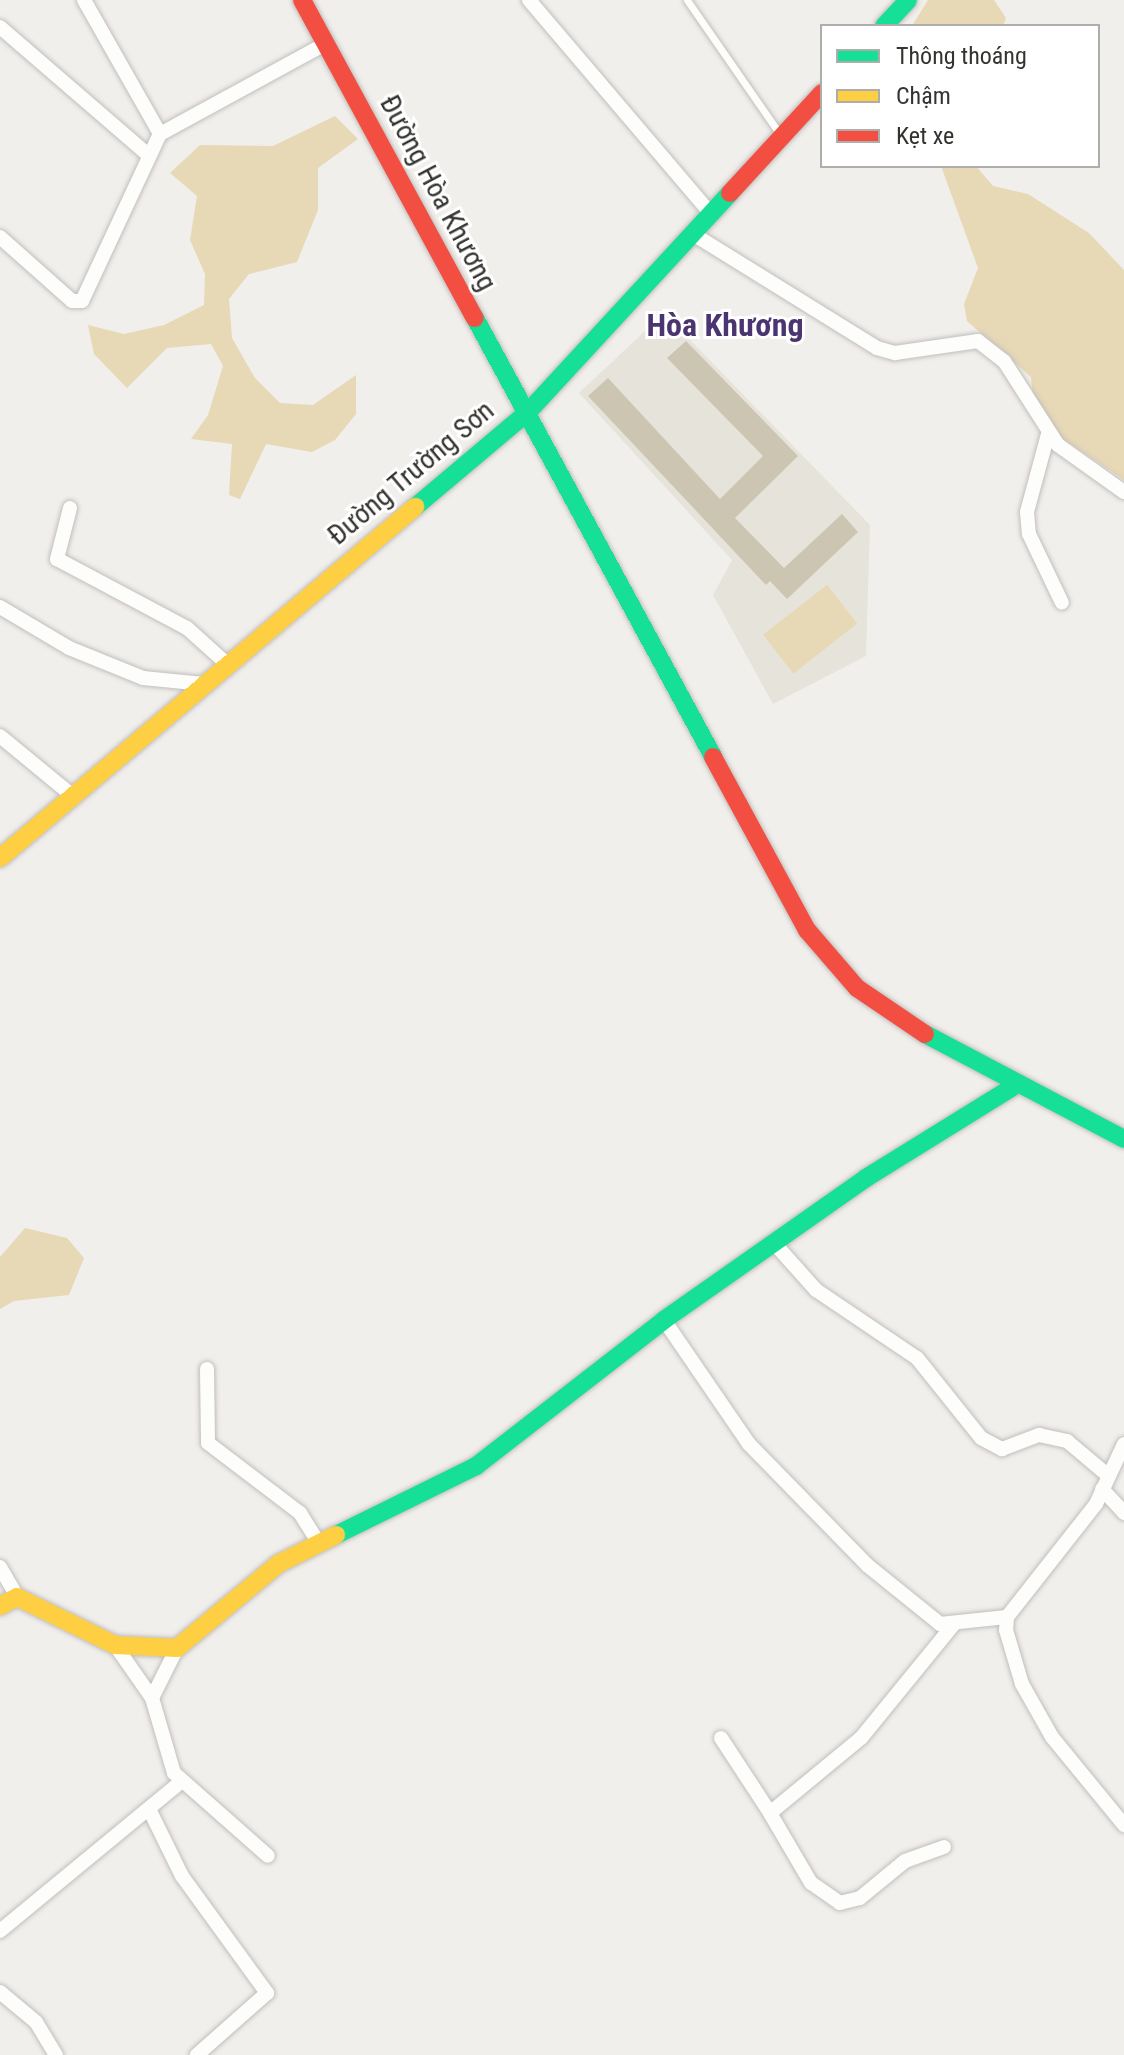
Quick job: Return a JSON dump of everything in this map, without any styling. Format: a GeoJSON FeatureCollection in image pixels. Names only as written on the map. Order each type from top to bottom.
{"type":"FeatureCollection","features":[{"type":"Feature","properties":{"kind":"main road","name":"Đường Hòa Khương"},"geometry":{"type":"LineString","coordinates":[[302,0],[807,930],[857,988],[1013,1087],[1124,1139]]}},
{"type":"Feature","properties":{"kind":"main road"},"geometry":{"type":"LineString","coordinates":[[886,24],[908,0]]}},
{"type":"Feature","properties":{"kind":"main road","name":"Đường Trường Sơn"},"geometry":{"type":"LineString","coordinates":[[0,858],[528,412],[820,95]]}},
{"type":"Feature","properties":{"kind":"main road"},"geometry":{"type":"LineString","coordinates":[[8,1602],[115,1645],[177,1648],[234,1595],[317,1540],[476,1466],[664,1320],[774,1243],[1013,1087]]}},
{"type":"Feature","properties":{"kind":"street"},"geometry":{"type":"LineString","coordinates":[[84,0],[160,134]]}},
{"type":"Feature","properties":{"kind":"street"},"geometry":{"type":"LineString","coordinates":[[529,0],[711,214]]}},
{"type":"Feature","properties":{"kind":"street"},"geometry":{"type":"LineString","coordinates":[[0,27],[147,154]]}},
{"type":"Feature","properties":{"kind":"street"},"geometry":{"type":"LineString","coordinates":[[0,237],[72,301],[82,301],[147,154],[160,134],[327,43]]}},
{"type":"Feature","properties":{"kind":"street"},"geometry":{"type":"LineString","coordinates":[[693,234],[877,348],[895,353],[978,341],[1004,361],[1048,434],[1124,492]]}},
{"type":"Feature","properties":{"kind":"street"},"geometry":{"type":"LineString","coordinates":[[1048,434],[1027,512],[1029,534],[1062,603]]}},
{"type":"Feature","properties":{"kind":"street"},"geometry":{"type":"LineString","coordinates":[[70,508],[57,559],[187,628],[227,664]]}},
{"type":"Feature","properties":{"kind":"street"},"geometry":{"type":"LineString","coordinates":[[0,607],[69,648],[143,678],[204,684]]}},
{"type":"Feature","properties":{"kind":"street"},"geometry":{"type":"LineString","coordinates":[[0,736],[74,797]]}},
{"type":"Feature","properties":{"kind":"street"},"geometry":{"type":"LineString","coordinates":[[774,1243],[816,1290],[917,1358],[981,1438],[1002,1449],[1039,1435],[1067,1441],[1105,1473]]}},
{"type":"Feature","properties":{"kind":"street"},"geometry":{"type":"LineString","coordinates":[[664,1320],[749,1444],[867,1565],[940,1624],[1007,1617],[1102,1489],[1105,1473],[1124,1444]]}},
{"type":"Feature","properties":{"kind":"street"},"geometry":{"type":"LineString","coordinates":[[207,1369],[208,1443],[300,1513],[317,1540]]}},
{"type":"Feature","properties":{"kind":"street"},"geometry":{"type":"LineString","coordinates":[[1102,1489],[1124,1513]]}},
{"type":"Feature","properties":{"kind":"street"},"geometry":{"type":"LineString","coordinates":[[0,1567],[8,1602]]}},
{"type":"Feature","properties":{"kind":"street"},"geometry":{"type":"LineString","coordinates":[[1007,1617],[1030,1697],[1052,1737],[1124,1825]]}},
{"type":"Feature","properties":{"kind":"street"},"geometry":{"type":"LineString","coordinates":[[770,1813],[861,1738],[953,1625]]}},
{"type":"Feature","properties":{"kind":"street"},"geometry":{"type":"LineString","coordinates":[[115,1645],[152,1698],[166,1759],[182,1781],[268,1856]]}},
{"type":"Feature","properties":{"kind":"street"},"geometry":{"type":"LineString","coordinates":[[152,1698],[177,1648]]}},
{"type":"Feature","properties":{"kind":"street"},"geometry":{"type":"LineString","coordinates":[[721,1738],[811,1883],[840,1903],[860,1898],[905,1861],[944,1847]]}},
{"type":"Feature","properties":{"kind":"street"},"geometry":{"type":"LineString","coordinates":[[0,1931],[151,1813],[182,1781]]}},
{"type":"Feature","properties":{"kind":"street"},"geometry":{"type":"LineString","coordinates":[[151,1813],[182,1876],[267,1993],[197,2055]]}},
{"type":"Feature","properties":{"kind":"street"},"geometry":{"type":"LineString","coordinates":[[0,1992],[36,2022],[56,2055]]}},
{"type":"Feature","properties":{"kind":"lane"},"geometry":{"type":"LineString","coordinates":[[687,0],[781,137]]}},
{"type":"Feature","properties":{"kind":"shaded area"},"geometry":{"type":"Polygon","coordinates":[[[928,0],[994,0],[1006,18],[1004,24],[913,24],[928,0]]]}},
{"type":"Feature","properties":{"kind":"shaded area"},"geometry":{"type":"Polygon","coordinates":[[[335,116],[358,139],[318,168],[318,210],[297,262],[249,274],[229,299],[232,338],[255,378],[280,403],[313,405],[356,375],[356,414],[335,440],[312,452],[266,444],[240,499],[229,495],[232,444],[191,439],[208,415],[223,366],[211,344],[167,348],[127,388],[94,354],[88,325],[124,334],[164,325],[204,305],[205,274],[190,240],[197,196],[170,173],[200,145],[273,146],[335,116]]]}},
{"type":"Feature","properties":{"kind":"shaded area"},"geometry":{"type":"Polygon","coordinates":[[[942,168],[978,168],[993,186],[1028,194],[1089,233],[1124,270],[1124,480],[1035,420],[1031,377],[967,321],[964,304],[978,268],[942,168]]]}},
{"type":"Feature","properties":{"kind":"shaded area"},"geometry":{"type":"Polygon","coordinates":[[[664,313],[870,525],[866,656],[773,704],[713,595],[732,560],[579,393],[664,313]]]}},
{"type":"Feature","properties":{"kind":"shaded area"},"geometry":{"type":"Polygon","coordinates":[[[827,585],[857,624],[793,673],[763,635],[827,585]]]}},
{"type":"Feature","properties":{"kind":"shaded area"},"geometry":{"type":"Polygon","coordinates":[[[25,1228],[67,1238],[84,1258],[69,1295],[14,1301],[0,1309],[0,1257],[25,1228]]]}},
{"type":"Feature","properties":{"kind":"building"},"geometry":{"type":"Polygon","coordinates":[[[686,341],[798,456],[735,518],[784,568],[842,514],[858,532],[787,599],[770,581],[766,585],[588,396],[608,378],[720,499],[763,456],[667,358],[686,341]]]}},
{"type":"Feature","properties":{"kind":"traffic: fast"},"geometry":{"type":"LineString","coordinates":[[886,24],[908,0]]}},
{"type":"Feature","properties":{"kind":"traffic: fast"},"geometry":{"type":"LineString","coordinates":[[415,507],[528,412],[730,193]]}},
{"type":"Feature","properties":{"kind":"traffic: fast"},"geometry":{"type":"LineString","coordinates":[[475,318],[713,757]]}},
{"type":"Feature","properties":{"kind":"traffic: fast"},"geometry":{"type":"LineString","coordinates":[[925,1034],[1124,1139]]}},
{"type":"Feature","properties":{"kind":"traffic: fast"},"geometry":{"type":"LineString","coordinates":[[336,1535],[476,1466],[664,1320],[866,1178],[1013,1087]]}},
{"type":"Feature","properties":{"kind":"traffic: slow"},"geometry":{"type":"LineString","coordinates":[[0,858],[415,507]]}},
{"type":"Feature","properties":{"kind":"traffic: slow"},"geometry":{"type":"LineString","coordinates":[[0,1606],[17,1597],[115,1645],[177,1648],[278,1564],[336,1535]]}},
{"type":"Feature","properties":{"kind":"traffic: jam"},"geometry":{"type":"LineString","coordinates":[[302,0],[475,318]]}},
{"type":"Feature","properties":{"kind":"traffic: jam"},"geometry":{"type":"LineString","coordinates":[[730,193],[820,95]]}},
{"type":"Feature","properties":{"kind":"traffic: jam"},"geometry":{"type":"LineString","coordinates":[[713,757],[807,930],[857,988],[925,1034]]}},
{"type":"Feature","properties":{"kind":"district","name":"Hòa Khương"},"geometry":{"type":"Point","coordinates":[725,325]}}]}
